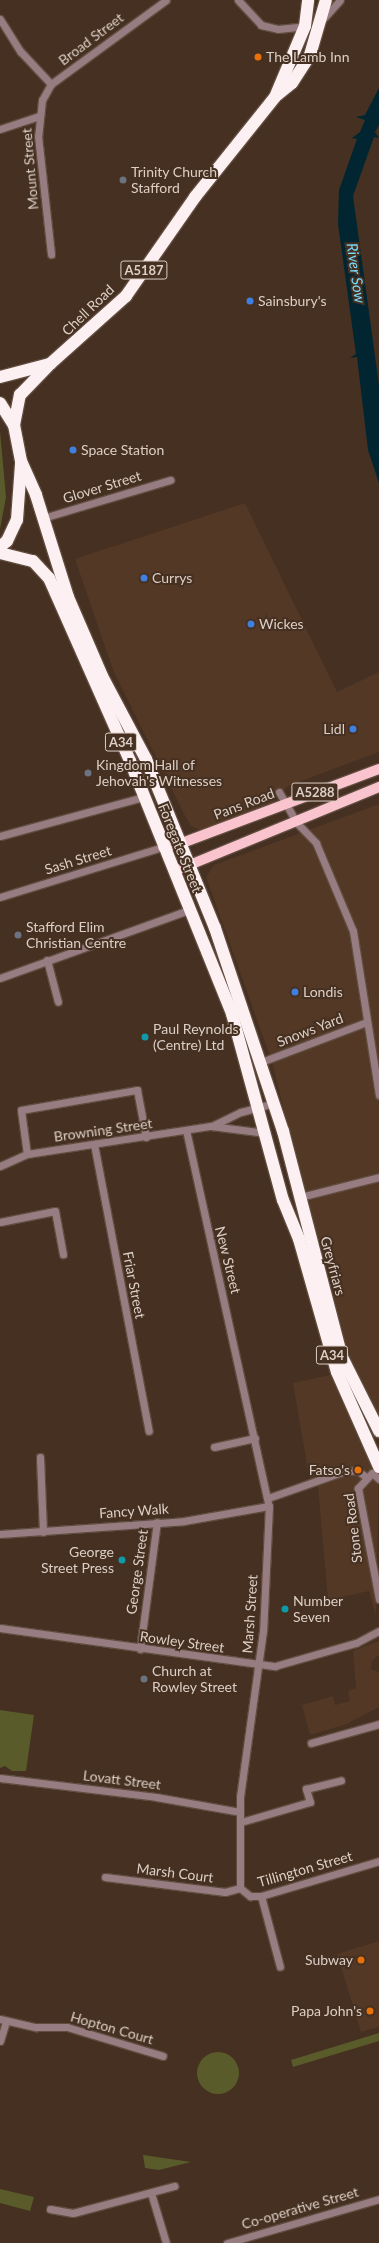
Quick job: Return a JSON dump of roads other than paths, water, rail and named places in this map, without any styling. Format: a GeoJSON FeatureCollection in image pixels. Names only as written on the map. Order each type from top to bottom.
{"type":"FeatureCollection","features":[{"type":"Feature","properties":{"kind":"highway","name":"Chell Road"},"geometry":{"type":"LineString","coordinates":[[275,97],[305,26],[308,0]]}},
{"type":"Feature","properties":{"kind":"highway","name":"Chell Road"},"geometry":{"type":"LineString","coordinates":[[0,377],[50,364],[126,296],[195,196],[275,97],[301,72],[322,20],[326,0]]}},
{"type":"Feature","properties":{"kind":"highway","name":"A5187"},"geometry":{"type":"LineString","coordinates":[[14,425],[20,395],[50,364]]}},
{"type":"Feature","properties":{"kind":"highway"},"geometry":{"type":"LineString","coordinates":[[0,402],[14,425],[21,460],[17,520],[7,541],[0,547]]}},
{"type":"Feature","properties":{"kind":"highway","name":"A34"},"geometry":{"type":"LineString","coordinates":[[21,460],[43,518]]}},
{"type":"Feature","properties":{"kind":"highway","name":"Foregate Street"},"geometry":{"type":"LineString","coordinates":[[43,518],[68,597],[182,843],[261,1062],[274,1104]]}},
{"type":"Feature","properties":{"kind":"highway","name":"Foregate Street"},"geometry":{"type":"LineString","coordinates":[[0,553],[33,561],[49,578],[144,797],[232,1014],[260,1107],[269,1146]]}},
{"type":"Feature","properties":{"kind":"highway","name":"Greyfriars"},"geometry":{"type":"LineString","coordinates":[[274,1104],[342,1357],[375,1413],[379,1431]]}},
{"type":"Feature","properties":{"kind":"highway","name":"Greyfriars"},"geometry":{"type":"LineString","coordinates":[[269,1146],[337,1372],[357,1423],[379,1467]]}},
{"type":"Feature","properties":{"kind":"highway"},"geometry":{"type":"LineString","coordinates":[[375,1413],[366,1426],[379,1460]]}},
{"type":"Feature","properties":{"kind":"main road","name":"Pans Road"},"geometry":{"type":"LineString","coordinates":[[164,847],[182,843],[379,769]]}},
{"type":"Feature","properties":{"kind":"main road","name":"A5288"},"geometry":{"type":"LineString","coordinates":[[175,871],[379,787]]}},
{"type":"Feature","properties":{"kind":"street"},"geometry":{"type":"LineString","coordinates":[[149,0],[154,6]]}},
{"type":"Feature","properties":{"kind":"street","name":"Broad Street"},"geometry":{"type":"LineString","coordinates":[[51,84],[154,6],[166,0]]}},
{"type":"Feature","properties":{"kind":"street"},"geometry":{"type":"LineString","coordinates":[[238,0],[261,25],[278,29],[305,26]]}},
{"type":"Feature","properties":{"kind":"street"},"geometry":{"type":"LineString","coordinates":[[322,20],[340,0]]}},
{"type":"Feature","properties":{"kind":"street"},"geometry":{"type":"LineString","coordinates":[[0,19],[18,47],[51,84]]}},
{"type":"Feature","properties":{"kind":"street","name":"Mount Street"},"geometry":{"type":"LineString","coordinates":[[51,84],[39,116],[51,254]]}},
{"type":"Feature","properties":{"kind":"street"},"geometry":{"type":"LineString","coordinates":[[0,129],[39,116]]}},
{"type":"Feature","properties":{"kind":"street","name":"Glover Street"},"geometry":{"type":"LineString","coordinates":[[43,518],[170,480]]}},
{"type":"Feature","properties":{"kind":"street"},"geometry":{"type":"LineString","coordinates":[[279,792],[284,804],[296,822],[316,843],[327,865],[353,930],[379,1095]]}},
{"type":"Feature","properties":{"kind":"street"},"geometry":{"type":"LineString","coordinates":[[0,836],[144,797]]}},
{"type":"Feature","properties":{"kind":"street","name":"Sash Street"},"geometry":{"type":"LineString","coordinates":[[0,897],[164,847]]}},
{"type":"Feature","properties":{"kind":"street"},"geometry":{"type":"LineString","coordinates":[[0,978],[189,910]]}},
{"type":"Feature","properties":{"kind":"street"},"geometry":{"type":"LineString","coordinates":[[48,960],[58,1002]]}},
{"type":"Feature","properties":{"kind":"street","name":"Snows Yard"},"geometry":{"type":"LineString","coordinates":[[261,1062],[367,1022]]}},
{"type":"Feature","properties":{"kind":"street"},"geometry":{"type":"LineString","coordinates":[[27,1154],[21,1110],[137,1090],[146,1138]]}},
{"type":"Feature","properties":{"kind":"street","name":"Browning Street"},"geometry":{"type":"LineString","coordinates":[[0,1166],[27,1154],[146,1138],[212,1126],[260,1107],[274,1104]]}},
{"type":"Feature","properties":{"kind":"street","name":"Browning Street"},"geometry":{"type":"LineString","coordinates":[[212,1126],[266,1133]]}},
{"type":"Feature","properties":{"kind":"street","name":"New Street"},"geometry":{"type":"LineString","coordinates":[[186,1130],[246,1396]]}},
{"type":"Feature","properties":{"kind":"street","name":"Friar Street"},"geometry":{"type":"LineString","coordinates":[[94,1144],[150,1431]]}},
{"type":"Feature","properties":{"kind":"street"},"geometry":{"type":"LineString","coordinates":[[300,1197],[379,1177]]}},
{"type":"Feature","properties":{"kind":"street"},"geometry":{"type":"LineString","coordinates":[[0,1222],[55,1211],[63,1254]]}},
{"type":"Feature","properties":{"kind":"street","name":"Marsh Street"},"geometry":{"type":"LineString","coordinates":[[240,1888],[240,1812],[260,1666],[269,1506],[246,1396]]}},
{"type":"Feature","properties":{"kind":"street"},"geometry":{"type":"LineString","coordinates":[[214,1447],[254,1438]]}},
{"type":"Feature","properties":{"kind":"street"},"geometry":{"type":"LineString","coordinates":[[40,1457],[43,1532]]}},
{"type":"Feature","properties":{"kind":"street"},"geometry":{"type":"LineString","coordinates":[[268,1498],[342,1472],[357,1470],[366,1477],[372,1473],[379,1479]]}},
{"type":"Feature","properties":{"kind":"street","name":"Stone Road"},"geometry":{"type":"LineString","coordinates":[[366,1477],[358,1488],[379,1599]]}},
{"type":"Feature","properties":{"kind":"street","name":"Fancy Walk"},"geometry":{"type":"LineString","coordinates":[[0,1534],[43,1532],[157,1522],[269,1506]]}},
{"type":"Feature","properties":{"kind":"street","name":"George Street"},"geometry":{"type":"LineString","coordinates":[[140,1649],[157,1522]]}},
{"type":"Feature","properties":{"kind":"street","name":"Rowley Street"},"geometry":{"type":"LineString","coordinates":[[0,1628],[260,1666],[275,1666],[356,1643],[379,1631]]}},
{"type":"Feature","properties":{"kind":"street"},"geometry":{"type":"LineString","coordinates":[[311,1743],[379,1724]]}},
{"type":"Feature","properties":{"kind":"street","name":"Lovatt Street"},"geometry":{"type":"LineString","coordinates":[[0,1778],[130,1794],[240,1812]]}},
{"type":"Feature","properties":{"kind":"street"},"geometry":{"type":"LineString","coordinates":[[241,1822],[310,1802],[306,1790],[341,1780]]}},
{"type":"Feature","properties":{"kind":"street","name":"Tillington Street"},"geometry":{"type":"LineString","coordinates":[[240,1888],[250,1896],[261,1896],[379,1861]]}},
{"type":"Feature","properties":{"kind":"street","name":"Marsh Court"},"geometry":{"type":"LineString","coordinates":[[105,1877],[225,1892],[240,1888]]}},
{"type":"Feature","properties":{"kind":"street"},"geometry":{"type":"LineString","coordinates":[[261,1896],[280,1967]]}},
{"type":"Feature","properties":{"kind":"street"},"geometry":{"type":"LineString","coordinates":[[0,2041],[3,2020]]}},
{"type":"Feature","properties":{"kind":"street","name":"Hopton Court"},"geometry":{"type":"LineString","coordinates":[[3,2020],[36,2027],[67,2027],[163,2056]]}},
{"type":"Feature","properties":{"kind":"street"},"geometry":{"type":"LineString","coordinates":[[50,2209],[73,2213],[174,2186]]}},
{"type":"Feature","properties":{"kind":"street"},"geometry":{"type":"LineString","coordinates":[[151,2193],[166,2243]]}},
{"type":"Feature","properties":{"kind":"street","name":"Co-operative Street"},"geometry":{"type":"LineString","coordinates":[[230,2243],[379,2199]]}},
{"type":"Feature","properties":{"kind":"water","name":"River Sow"},"geometry":{"type":"Polygon","coordinates":[[[379,88],[379,125],[375,132],[379,138],[374,137],[353,196],[379,385],[379,483],[368,450],[357,357],[350,358],[356,354],[338,224],[339,190],[357,139],[352,138],[360,132],[365,120],[356,117],[365,115],[379,88]]]}},
{"type":"Feature","properties":{"kind":"place","name":"The Lamb Inn"},"geometry":{"type":"Point","coordinates":[258,57]}},
{"type":"Feature","properties":{"kind":"place","name":"Trinity Church Stafford"},"geometry":{"type":"Point","coordinates":[123,180]}},
{"type":"Feature","properties":{"kind":"place","name":"Sainsbury's"},"geometry":{"type":"Point","coordinates":[250,301]}},
{"type":"Feature","properties":{"kind":"place","name":"Space Station"},"geometry":{"type":"Point","coordinates":[73,450]}},
{"type":"Feature","properties":{"kind":"place","name":"Currys"},"geometry":{"type":"Point","coordinates":[144,578]}},
{"type":"Feature","properties":{"kind":"place","name":"Wickes"},"geometry":{"type":"Point","coordinates":[251,624]}},
{"type":"Feature","properties":{"kind":"place","name":"Lidl"},"geometry":{"type":"Point","coordinates":[353,729]}},
{"type":"Feature","properties":{"kind":"place","name":"Kingdom Hall of Jehovah's Witnesses"},"geometry":{"type":"Point","coordinates":[88,773]}},
{"type":"Feature","properties":{"kind":"place","name":"Stafford Elim Christian Centre"},"geometry":{"type":"Point","coordinates":[18,935]}},
{"type":"Feature","properties":{"kind":"place","name":"Londis"},"geometry":{"type":"Point","coordinates":[295,992]}},
{"type":"Feature","properties":{"kind":"place","name":"Paul Reynolds (Centre) Ltd"},"geometry":{"type":"Point","coordinates":[145,1037]}},
{"type":"Feature","properties":{"kind":"place","name":"Fatso's"},"geometry":{"type":"Point","coordinates":[358,1470]}},
{"type":"Feature","properties":{"kind":"place","name":"George Street Press"},"geometry":{"type":"Point","coordinates":[122,1560]}},
{"type":"Feature","properties":{"kind":"place","name":"Number Seven"},"geometry":{"type":"Point","coordinates":[285,1609]}},
{"type":"Feature","properties":{"kind":"place","name":"Church at Rowley Street"},"geometry":{"type":"Point","coordinates":[144,1679]}},
{"type":"Feature","properties":{"kind":"place","name":"Subway"},"geometry":{"type":"Point","coordinates":[361,1960]}},
{"type":"Feature","properties":{"kind":"place","name":"Papa John's"},"geometry":{"type":"Point","coordinates":[370,2011]}}]}
